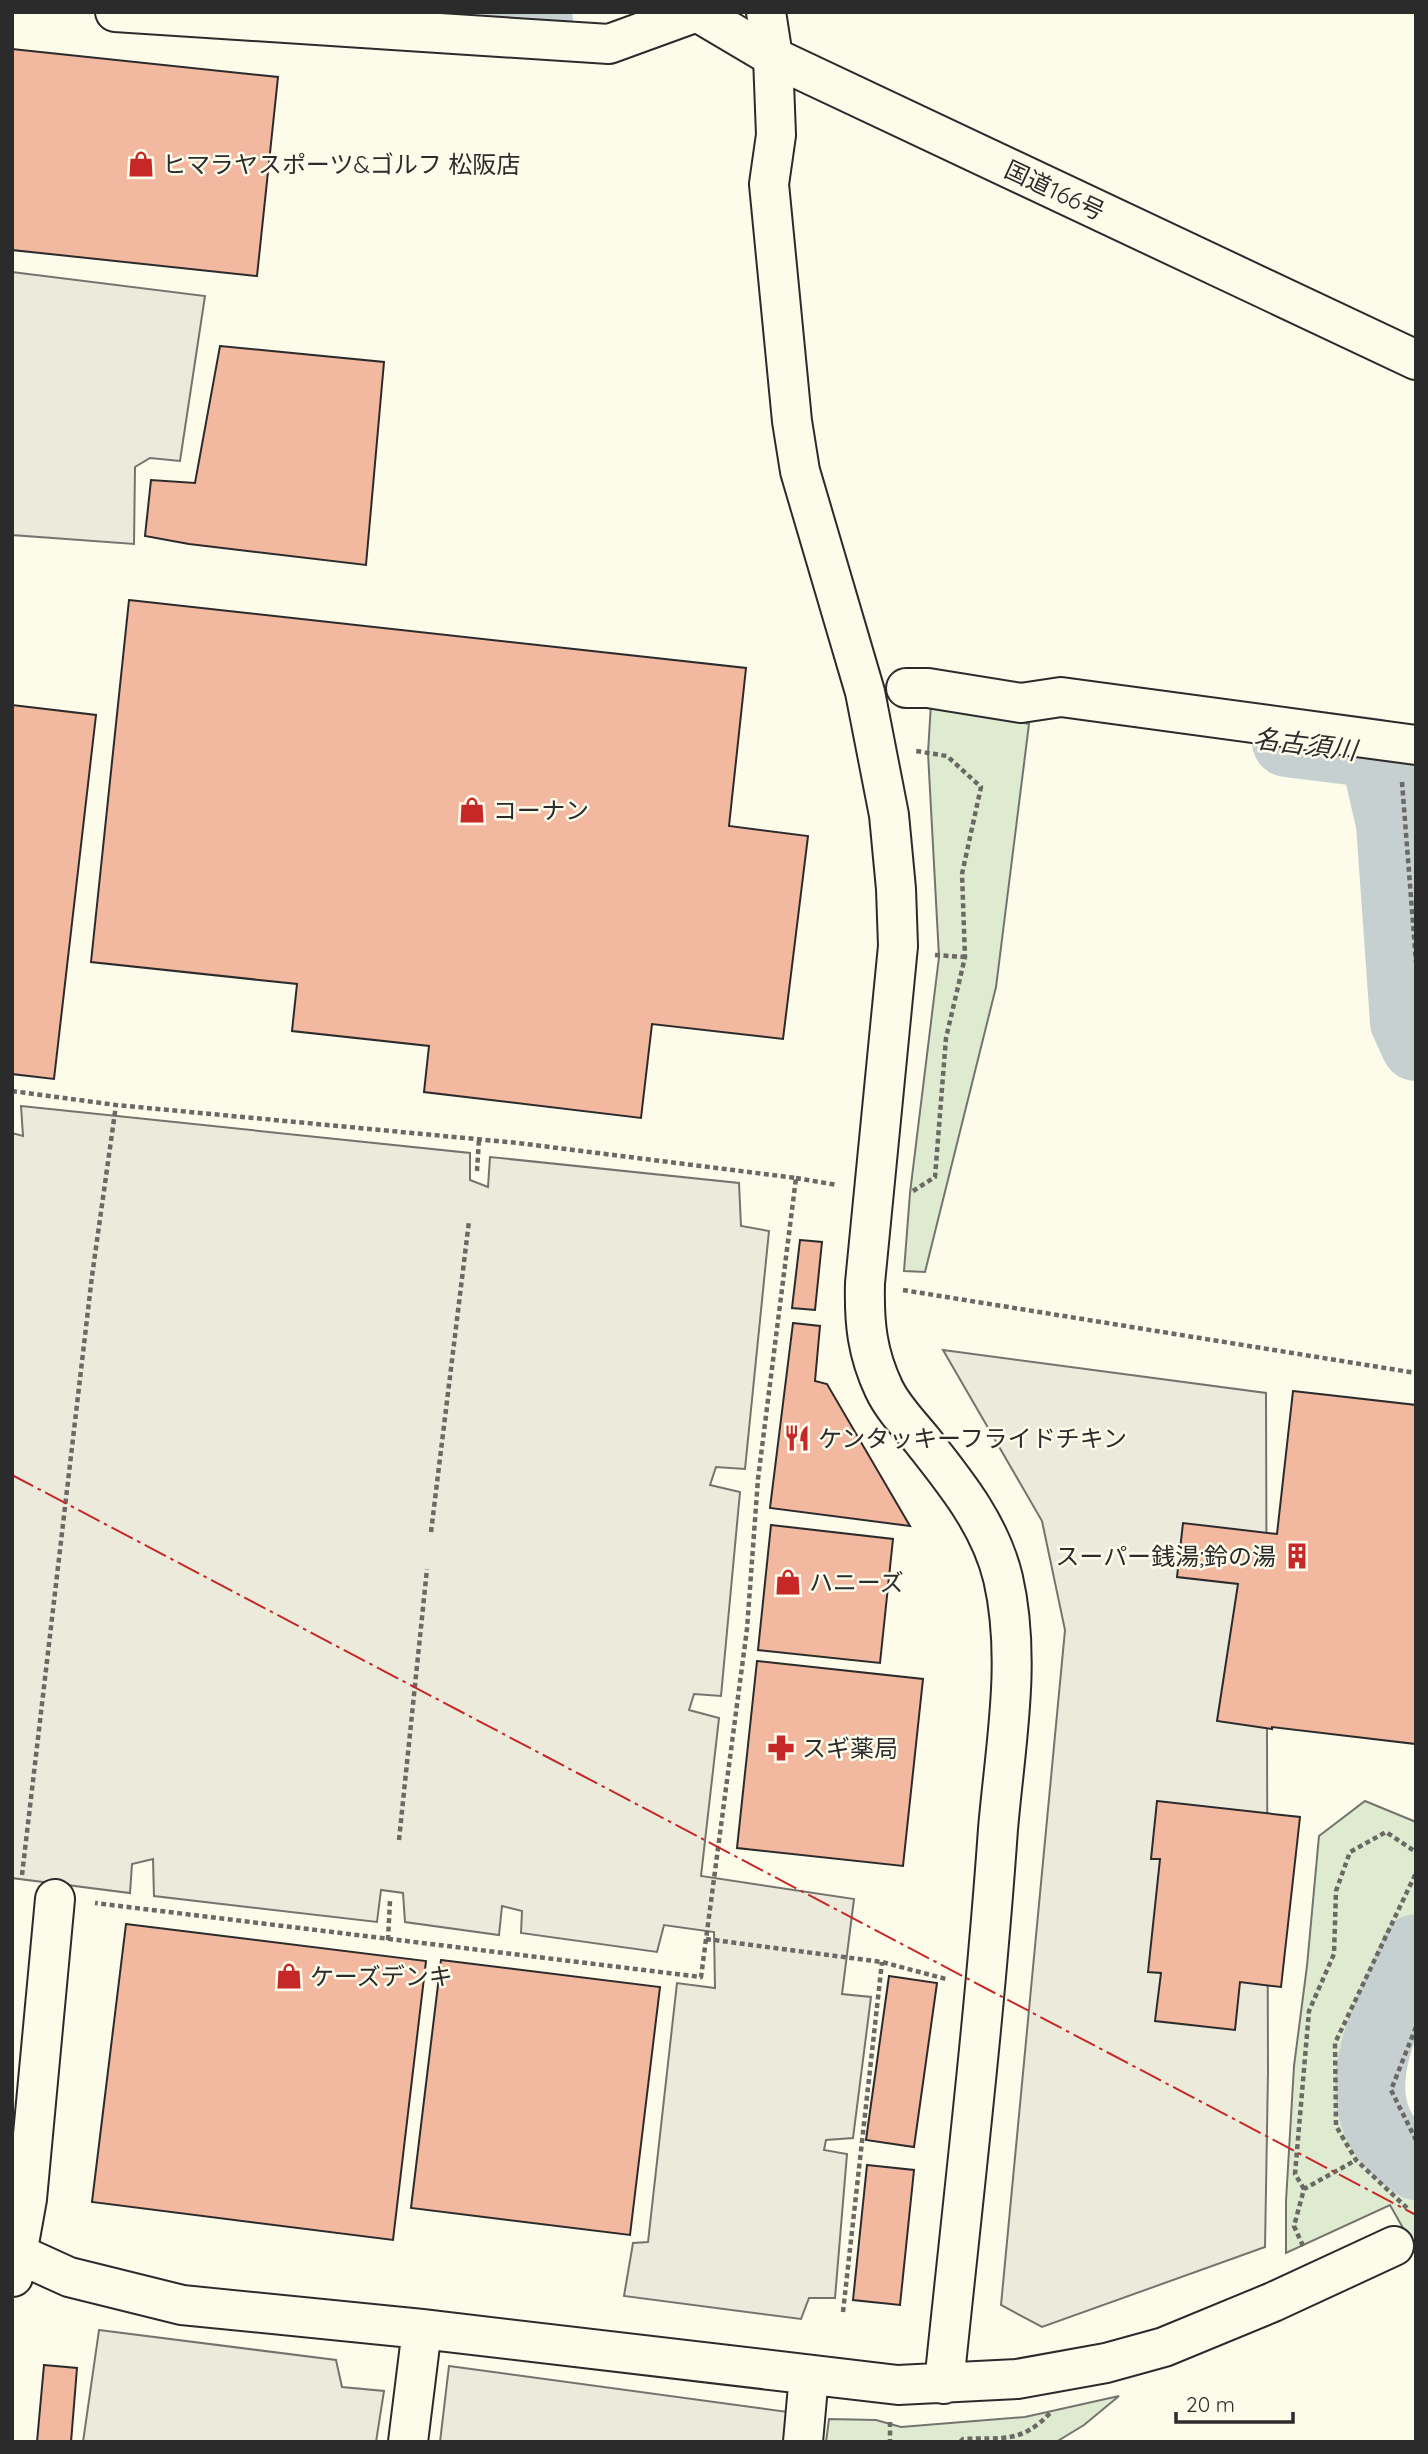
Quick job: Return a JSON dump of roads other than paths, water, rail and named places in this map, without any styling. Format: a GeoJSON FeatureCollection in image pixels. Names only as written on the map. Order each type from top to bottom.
{"type":"FeatureCollection","features":[{"type":"Feature","properties":{"kind":"main road"},"geometry":{"type":"LineString","coordinates":[[116,12],[609,44],[697,12]]}},
{"type":"Feature","properties":{"kind":"main road","name":"国道166号"},"geometry":{"type":"LineString","coordinates":[[697,12],[773,57],[1416,360]]}},
{"type":"Feature","properties":{"kind":"main road"},"geometry":{"type":"LineString","coordinates":[[766,12],[773,57],[776,135],[769,184],[792,421],[800,471],[865,692],[889,815],[896,890],[898,946],[864,1283],[864,1326],[871,1357],[886,1392],[973,1508],[992,1545],[1002,1577],[1010,1626],[1011,1680],[991,1941],[944,2384]]}},
{"type":"Feature","properties":{"kind":"main road"},"geometry":{"type":"LineString","coordinates":[[906,688],[928,688],[1021,704],[1062,697],[1407,744]]}},
{"type":"Feature","properties":{"kind":"main road"},"geometry":{"type":"LineString","coordinates":[[55,1899],[27,2199],[13,2261],[69,2277],[182,2305],[422,2329],[898,2385],[944,2384],[1017,2379],[1106,2363],[1164,2347],[1273,2302],[1394,2246]]}},
{"type":"Feature","properties":{"kind":"main road"},"geometry":{"type":"LineString","coordinates":[[408,2442],[422,2329]]}},
{"type":"Feature","properties":{"kind":"main road"},"geometry":{"type":"LineString","coordinates":[[803,2442],[809,2375]]}},
{"type":"Feature","properties":{"kind":"waterway","name":"名古須川"},"geometry":{"type":"LineString","coordinates":[[425,13],[538,20]]}},
{"type":"Feature","properties":{"kind":"waterway","name":"名古須川"},"geometry":{"type":"LineString","coordinates":[[1287,742],[1375,753],[1391,824],[1405,1022],[1416,1046]]}},
{"type":"Feature","properties":{"kind":"waterway","name":"名古須川"},"geometry":{"type":"LineString","coordinates":[[1416,1949],[1380,2034],[1372,2063],[1370,2091],[1376,2118],[1390,2143],[1416,2165]]}},
{"type":"Feature","properties":{"kind":"place","name":"ヒマラヤスポーツ&ゴルフ 松阪店"},"geometry":{"type":"Point","coordinates":[141,164]}},
{"type":"Feature","properties":{"kind":"place","name":"コーナン"},"geometry":{"type":"Point","coordinates":[472,810]}},
{"type":"Feature","properties":{"kind":"place","name":"ケンタッキーフライドチキン"},"geometry":{"type":"Point","coordinates":[797,1438]}},
{"type":"Feature","properties":{"kind":"place","name":"スーパー銭湯;鈴の湯"},"geometry":{"type":"Point","coordinates":[1297,1556]}},
{"type":"Feature","properties":{"kind":"place","name":"ハニーズ"},"geometry":{"type":"Point","coordinates":[788,1582]}},
{"type":"Feature","properties":{"kind":"place","name":"スギ薬局"},"geometry":{"type":"Point","coordinates":[781,1748]}},
{"type":"Feature","properties":{"kind":"place","name":"ケーズデンキ"},"geometry":{"type":"Point","coordinates":[289,1976]}}]}
